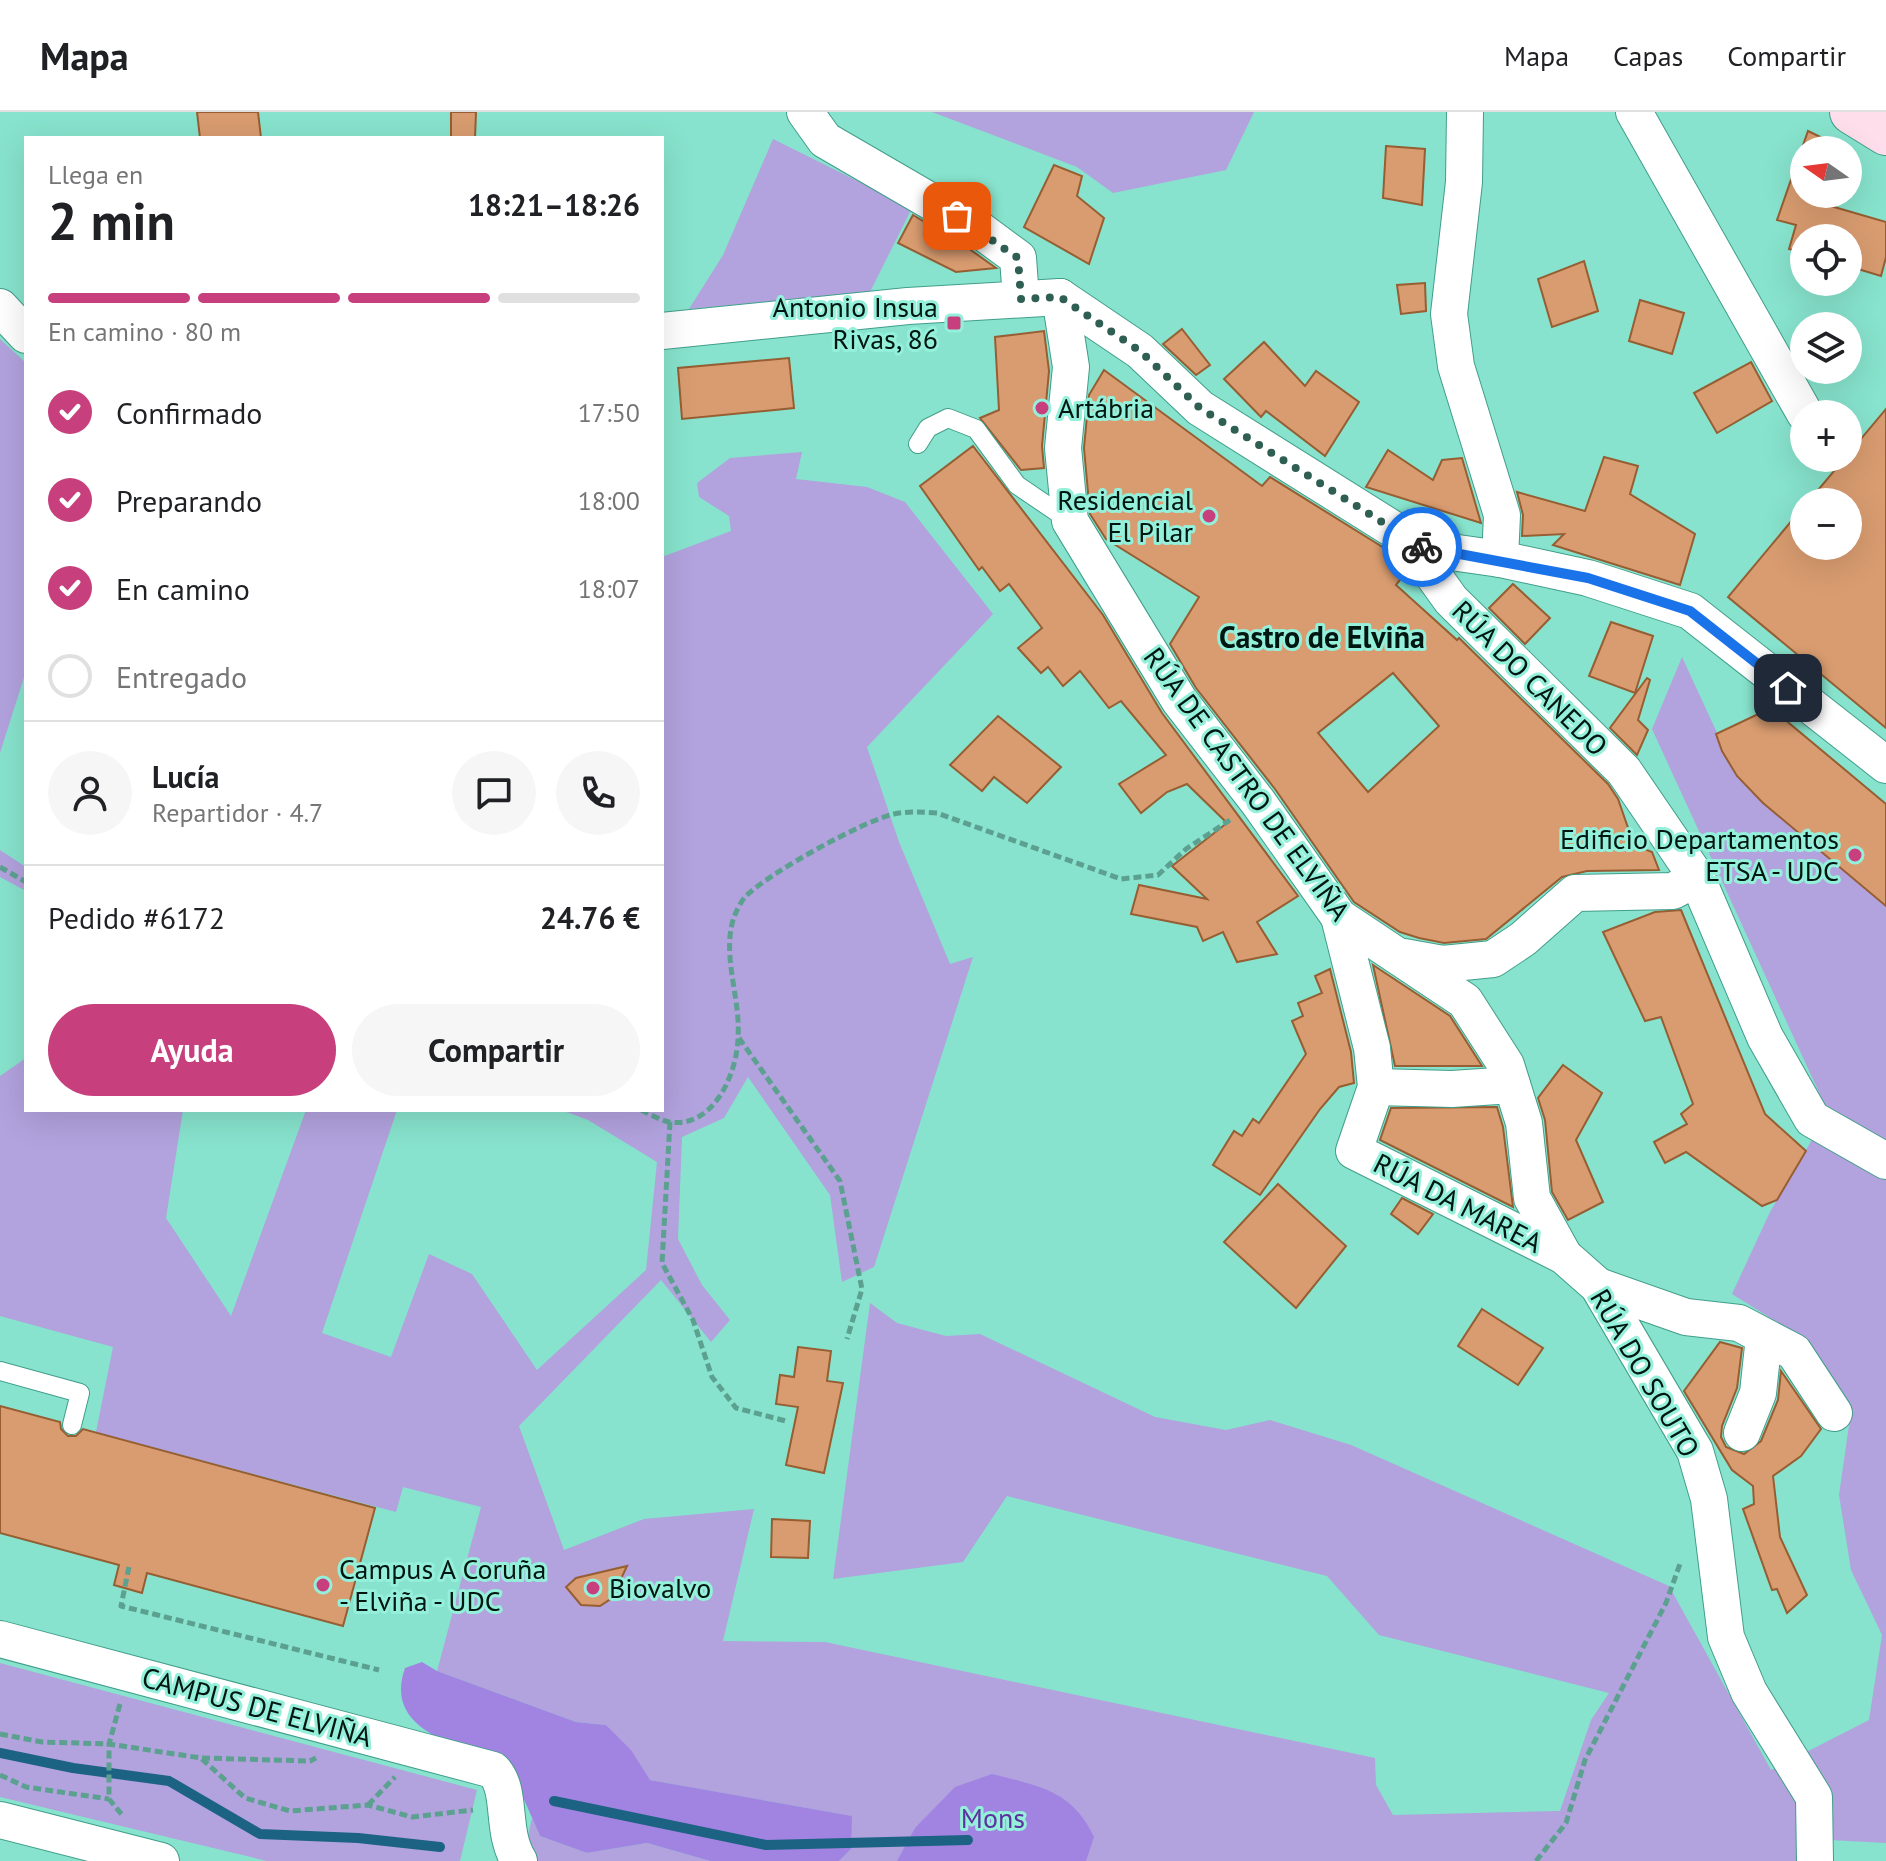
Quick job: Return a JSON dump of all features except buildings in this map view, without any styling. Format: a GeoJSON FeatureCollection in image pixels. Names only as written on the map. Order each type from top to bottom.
{"type":"FeatureCollection","features":[{"type":"Feature","properties":{"kind":"street"},"geometry":{"type":"LineString","coordinates":[[805,112],[825,140],[980,230],[1018,258],[1021,299]]}},
{"type":"Feature","properties":{"kind":"street"},"geometry":{"type":"LineString","coordinates":[[1465,112],[1464,182],[1449,314],[1456,366],[1502,515],[1500,559]]}},
{"type":"Feature","properties":{"kind":"street"},"geometry":{"type":"LineString","coordinates":[[1634,112],[1797,400]]}},
{"type":"Feature","properties":{"kind":"street"},"geometry":{"type":"LineString","coordinates":[[1852,112],[1886,133]]}},
{"type":"Feature","properties":{"kind":"street"},"geometry":{"type":"LineString","coordinates":[[664,331],[908,306],[1060,297],[1140,351],[1200,408],[1423,548],[1500,559],[1588,578],[1690,611],[1886,765]]}},
{"type":"Feature","properties":{"kind":"street","name":"RÚA DE CASTRO DE ELVIÑA"},"geometry":{"type":"LineString","coordinates":[[1060,297],[1071,367],[1063,448],[1070,521],[1179,700],[1258,802],[1339,917],[1391,955],[1465,1001],[1506,1065],[1524,1123],[1532,1198],[1564,1256]]}},
{"type":"Feature","properties":{"kind":"street"},"geometry":{"type":"LineString","coordinates":[[0,307],[24,333]]}},
{"type":"Feature","properties":{"kind":"street","name":"RÚA DO CANEDO"},"geometry":{"type":"LineString","coordinates":[[1423,548],[1428,568],[1451,600],[1624,771],[1697,878],[1765,1037],[1812,1119],[1886,1161]]}},
{"type":"Feature","properties":{"kind":"street"},"geometry":{"type":"LineString","coordinates":[[1391,955],[1443,964],[1493,959],[1523,939],[1575,893],[1673,891],[1697,878]]}},
{"type":"Feature","properties":{"kind":"street","name":"RÚA DA MAREA"},"geometry":{"type":"LineString","coordinates":[[1339,917],[1372,1048],[1376,1087],[1354,1151],[1564,1256]]}},
{"type":"Feature","properties":{"kind":"street"},"geometry":{"type":"LineString","coordinates":[[1376,1087],[1452,1089],[1512,1085]]}},
{"type":"Feature","properties":{"kind":"street","name":"RÚA DO SOUTO"},"geometry":{"type":"LineString","coordinates":[[1564,1256],[1598,1286],[1695,1451],[1709,1499],[1726,1637],[1749,1692],[1814,1797],[1815,1861]]}},
{"type":"Feature","properties":{"kind":"street"},"geometry":{"type":"LineString","coordinates":[[1598,1286],[1686,1317],[1739,1323],[1794,1352],[1834,1413]]}},
{"type":"Feature","properties":{"kind":"street"},"geometry":{"type":"LineString","coordinates":[[1742,1433],[1758,1393],[1764,1337]]}},
{"type":"Feature","properties":{"kind":"street","name":"CAMPUS DE ELVIÑA"},"geometry":{"type":"LineString","coordinates":[[0,1639],[493,1770],[501,1800]]}},
{"type":"Feature","properties":{"kind":"street"},"geometry":{"type":"LineString","coordinates":[[486,1861],[501,1800]]}},
{"type":"Feature","properties":{"kind":"street"},"geometry":{"type":"LineString","coordinates":[[501,1800],[506,1834],[519,1861]]}},
{"type":"Feature","properties":{"kind":"street"},"geometry":{"type":"LineString","coordinates":[[0,1820],[161,1861]]}},
{"type":"Feature","properties":{"kind":"lane"},"geometry":{"type":"LineString","coordinates":[[918,444],[928,428],[948,418],[976,429],[1017,485],[1070,521]]}},
{"type":"Feature","properties":{"kind":"lane"},"geometry":{"type":"LineString","coordinates":[[0,1371],[80,1393],[72,1425]]}},
{"type":"Feature","properties":{"kind":"path"},"geometry":{"type":"LineString","coordinates":[[646,1112],[670,1122],[705,1113],[720,1096],[729,1078],[739,1038],[730,950],[733,919],[743,898],[760,884],[872,822],[915,811],[937,813],[1121,879],[1158,875],[1186,849],[1258,802]]}},
{"type":"Feature","properties":{"kind":"path"},"geometry":{"type":"LineString","coordinates":[[0,867],[24,881]]}},
{"type":"Feature","properties":{"kind":"path"},"geometry":{"type":"LineString","coordinates":[[739,1038],[840,1181],[862,1289],[847,1339]]}},
{"type":"Feature","properties":{"kind":"path"},"geometry":{"type":"LineString","coordinates":[[670,1122],[662,1263],[693,1320],[712,1377],[736,1408],[786,1421]]}},
{"type":"Feature","properties":{"kind":"path"},"geometry":{"type":"LineString","coordinates":[[1536,1861],[1566,1823],[1585,1760],[1666,1603],[1682,1559]]}},
{"type":"Feature","properties":{"kind":"path"},"geometry":{"type":"LineString","coordinates":[[129,1567],[121,1606],[379,1670]]}},
{"type":"Feature","properties":{"kind":"path"},"geometry":{"type":"LineString","coordinates":[[109,1789],[109,1744],[129,1673]]}},
{"type":"Feature","properties":{"kind":"path"},"geometry":{"type":"LineString","coordinates":[[0,1734],[42,1742],[109,1744],[201,1758],[310,1761],[360,1734]]}},
{"type":"Feature","properties":{"kind":"path"},"geometry":{"type":"LineString","coordinates":[[201,1758],[245,1798],[290,1811],[368,1805],[412,1817],[472,1810],[501,1800]]}},
{"type":"Feature","properties":{"kind":"path"},"geometry":{"type":"LineString","coordinates":[[0,1775],[26,1787],[109,1799]]}},
{"type":"Feature","properties":{"kind":"green space"},"geometry":{"type":"Polygon","coordinates":[[[932,112],[1254,112],[1226,170],[1113,193],[1077,167],[932,112]]]}},
{"type":"Feature","properties":{"kind":"green space"},"geometry":{"type":"Polygon","coordinates":[[[773,139],[912,208],[870,292],[689,309],[723,255],[773,139]]]}},
{"type":"Feature","properties":{"kind":"green space"},"geometry":{"type":"Polygon","coordinates":[[[0,339],[24,361],[24,677],[0,753],[0,339]]]}},
{"type":"Feature","properties":{"kind":"green space"},"geometry":{"type":"Polygon","coordinates":[[[802,452],[796,479],[867,487],[905,502],[993,614],[867,747],[899,842],[950,964],[973,957],[874,1267],[842,1282],[830,1195],[748,1077],[724,1118],[682,1137],[678,1239],[702,1285],[730,1320],[711,1342],[661,1280],[519,1426],[564,1550],[644,1519],[754,1509],[723,1641],[825,1642],[1375,1758],[1376,1785],[1393,1815],[1560,1811],[1591,1720],[1609,1693],[1379,1635],[1327,1576],[1007,1496],[963,1562],[833,1579],[870,1303],[897,1323],[946,1336],[980,1334],[1155,1417],[1226,1430],[1270,1420],[1351,1445],[1669,1586],[1771,1770],[1869,1720],[1882,1635],[1851,1570],[1839,1495],[1851,1411],[1796,1334],[1732,1294],[1770,1212],[1828,1112],[1652,729],[1682,657],[1737,776],[1763,803],[1886,906],[1886,1843],[1829,1840],[1802,1861],[839,1861],[851,1849],[851,1816],[650,1780],[606,1725],[576,1722],[437,1671],[481,1507],[403,1487],[396,1512],[96,1432],[113,1347],[0,1316],[0,1076],[24,1059],[24,1112],[183,1112],[166,1218],[231,1316],[305,1112],[396,1112],[322,1333],[391,1357],[429,1254],[472,1274],[537,1370],[646,1270],[657,1162],[588,1120],[566,1112],[664,1112],[664,556],[731,531],[729,516],[699,497],[697,483],[730,458],[802,452]]]}},
{"type":"Feature","properties":{"kind":"green space"},"geometry":{"type":"Polygon","coordinates":[[[0,850],[24,866],[24,890],[0,877],[0,850]]]}},
{"type":"Feature","properties":{"kind":"green space"},"geometry":{"type":"Polygon","coordinates":[[[422,1662],[437,1671],[576,1722],[606,1725],[631,1750],[650,1780],[852,1816],[851,1849],[839,1861],[710,1861],[647,1843],[587,1853],[540,1836],[509,1765],[431,1734],[405,1708],[401,1690],[405,1668],[422,1662]]]}},
{"type":"Feature","properties":{"kind":"green space"},"geometry":{"type":"Polygon","coordinates":[[[0,1663],[477,1790],[460,1861],[267,1861],[0,1797],[0,1663]]]}},
{"type":"Feature","properties":{"kind":"green space","name":"Mons"},"geometry":{"type":"Polygon","coordinates":[[[992,1774],[1052,1792],[1075,1809],[1094,1837],[1086,1861],[897,1861],[915,1828],[955,1787],[992,1774]]]}},
{"type":"Feature","properties":{"kind":"green space"},"geometry":{"type":"Polygon","coordinates":[[[532,1818],[540,1836],[587,1853],[647,1843],[710,1861],[530,1861],[524,1853],[532,1818]]]}},
{"type":"Feature","properties":{"kind":"waterway"},"geometry":{"type":"LineString","coordinates":[[0,1753],[73,1768],[169,1781],[260,1834],[358,1838],[440,1847]]}},
{"type":"Feature","properties":{"kind":"waterway"},"geometry":{"type":"LineString","coordinates":[[554,1801],[766,1845],[968,1840]]}},
{"type":"Feature","properties":{"kind":"way so far"},"geometry":{"type":"LineString","coordinates":[[957,216],[1018,258],[1021,299],[1060,297],[1140,351],[1200,408],[1422,547]]}},
{"type":"Feature","properties":{"kind":"place","name":"Antonio Insua Rivas, 86"},"geometry":{"type":"Point","coordinates":[954,323]}},
{"type":"Feature","properties":{"kind":"place","name":"Artábria"},"geometry":{"type":"Point","coordinates":[1042,408]}},
{"type":"Feature","properties":{"kind":"place","name":"Residencial El Pilar"},"geometry":{"type":"Point","coordinates":[1209,516]}},
{"type":"Feature","properties":{"kind":"place","name":"Edificio Departamentos ETSA - UDC"},"geometry":{"type":"Point","coordinates":[1855,855]}},
{"type":"Feature","properties":{"kind":"place","name":"Campus A Coruña - Elviña - UDC"},"geometry":{"type":"Point","coordinates":[323,1585]}},
{"type":"Feature","properties":{"kind":"place","name":"Biovalvo"},"geometry":{"type":"Point","coordinates":[593,1588]}},
{"type":"Feature","properties":{"kind":"district","name":"Castro de Elviña"},"geometry":{"type":"Point","coordinates":[1322,638]}},
{"type":"Feature","properties":{"kind":"route"},"geometry":{"type":"LineString","coordinates":[[1422,547],[1500,559],[1588,578],[1690,611],[1788,688]]}}]}
